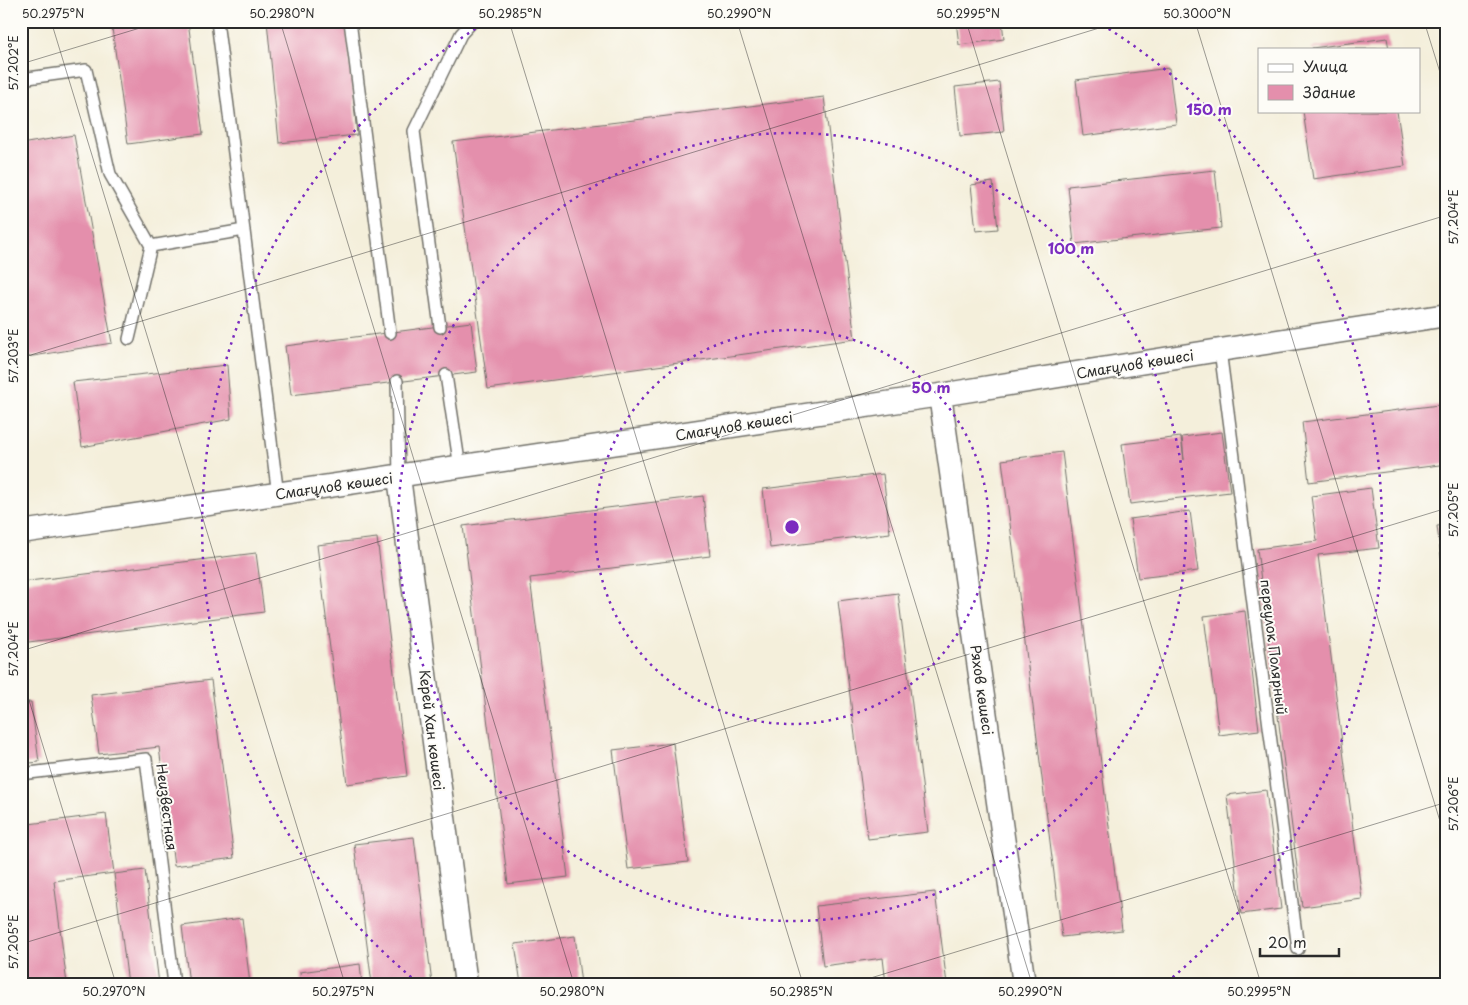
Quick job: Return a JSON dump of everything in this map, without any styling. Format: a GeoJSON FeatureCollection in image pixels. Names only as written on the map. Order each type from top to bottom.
{"type":"FeatureCollection","features":[{"type":"Feature","properties":{"kind":"street","name":"Смағұлов көшесі"},"geometry":{"type":"LineString","coordinates":[[21,532],[940,395],[1447,315]]}},
{"type":"Feature","properties":{"kind":"street","name":"Ряхов көшесі"},"geometry":{"type":"LineString","coordinates":[[940,395],[1024,984]]}},
{"type":"Feature","properties":{"kind":"street","name":"Керей Хан көшесі"},"geometry":{"type":"LineString","coordinates":[[399,477],[466,984]]}},
{"type":"Feature","properties":{"kind":"lane"},"geometry":{"type":"LineString","coordinates":[[217,21],[278,495]]}},
{"type":"Feature","properties":{"kind":"lane"},"geometry":{"type":"LineString","coordinates":[[350,21],[390,333]]}},
{"type":"Feature","properties":{"kind":"lane"},"geometry":{"type":"LineString","coordinates":[[460,21],[461,34]]}},
{"type":"Feature","properties":{"kind":"lane"},"geometry":{"type":"LineString","coordinates":[[440,327],[414,130],[461,34],[473,21]]}},
{"type":"Feature","properties":{"kind":"lane"},"geometry":{"type":"LineString","coordinates":[[21,79],[86,70],[110,174],[151,246],[129,339]]}},
{"type":"Feature","properties":{"kind":"lane"},"geometry":{"type":"LineString","coordinates":[[151,246],[244,230]]}},
{"type":"Feature","properties":{"kind":"lane","name":"переулок Полярный"},"geometry":{"type":"LineString","coordinates":[[1220,350],[1298,949]]}},
{"type":"Feature","properties":{"kind":"lane"},"geometry":{"type":"LineString","coordinates":[[446,375],[460,468]]}},
{"type":"Feature","properties":{"kind":"lane"},"geometry":{"type":"LineString","coordinates":[[397,381],[399,477]]}},
{"type":"Feature","properties":{"kind":"lane","name":"Неизвестная"},"geometry":{"type":"LineString","coordinates":[[21,774],[146,759],[174,984]]}},
{"type":"Feature","properties":{"kind":"building"},"geometry":{"type":"Polygon","coordinates":[[[111,21],[188,21],[203,134],[128,144],[111,21]]]}},
{"type":"Feature","properties":{"kind":"building"},"geometry":{"type":"Polygon","coordinates":[[[267,21],[346,21],[357,135],[279,143],[267,21]]]}},
{"type":"Feature","properties":{"kind":"building"},"geometry":{"type":"Polygon","coordinates":[[[956,21],[1002,21],[1004,39],[959,45],[956,21]]]}},
{"type":"Feature","properties":{"kind":"building"},"geometry":{"type":"Polygon","coordinates":[[[1387,38],[1389,48],[1312,48],[1387,38]]]}},
{"type":"Feature","properties":{"kind":"building"},"geometry":{"type":"Polygon","coordinates":[[[1169,68],[1176,124],[1083,136],[1076,80],[1169,68]]]}},
{"type":"Feature","properties":{"kind":"building"},"geometry":{"type":"Polygon","coordinates":[[[999,82],[1004,132],[960,136],[955,87],[999,82]]]}},
{"type":"Feature","properties":{"kind":"building"},"geometry":{"type":"Polygon","coordinates":[[[824,97],[855,339],[488,389],[453,142],[824,97]]]}},
{"type":"Feature","properties":{"kind":"building"},"geometry":{"type":"Polygon","coordinates":[[[1303,112],[1397,112],[1405,166],[1313,179],[1303,112]]]}},
{"type":"Feature","properties":{"kind":"building"},"geometry":{"type":"Polygon","coordinates":[[[74,135],[112,343],[21,358],[21,144],[74,135]]]}},
{"type":"Feature","properties":{"kind":"building"},"geometry":{"type":"Polygon","coordinates":[[[1215,170],[1221,228],[1074,244],[1068,186],[1215,170]]]}},
{"type":"Feature","properties":{"kind":"building"},"geometry":{"type":"Polygon","coordinates":[[[993,182],[998,229],[976,231],[971,185],[993,182]]]}},
{"type":"Feature","properties":{"kind":"building"},"geometry":{"type":"Polygon","coordinates":[[[471,322],[477,372],[291,395],[285,346],[471,322]]]}},
{"type":"Feature","properties":{"kind":"building"},"geometry":{"type":"Polygon","coordinates":[[[227,365],[231,419],[82,447],[73,382],[227,365]]]}},
{"type":"Feature","properties":{"kind":"building"},"geometry":{"type":"Polygon","coordinates":[[[1447,404],[1447,464],[1309,482],[1302,422],[1447,404]]]}},
{"type":"Feature","properties":{"kind":"building"},"geometry":{"type":"Polygon","coordinates":[[[1222,432],[1230,492],[1130,504],[1122,444],[1181,437],[1184,460],[1182,437],[1222,432]]]}},
{"type":"Feature","properties":{"kind":"building"},"geometry":{"type":"Polygon","coordinates":[[[1062,452],[1122,930],[1062,937],[1002,460],[1062,452]]]}},
{"type":"Feature","properties":{"kind":"building"},"geometry":{"type":"Polygon","coordinates":[[[883,474],[890,533],[770,548],[763,489],[883,474]]]}},
{"type":"Feature","properties":{"kind":"building"},"geometry":{"type":"Polygon","coordinates":[[[1371,488],[1379,548],[1318,555],[1362,899],[1302,907],[1257,549],[1317,541],[1311,496],[1371,488]]]}},
{"type":"Feature","properties":{"kind":"building"},"geometry":{"type":"Polygon","coordinates":[[[703,496],[710,556],[530,578],[568,877],[508,884],[463,526],[703,496]]]}},
{"type":"Feature","properties":{"kind":"building"},"geometry":{"type":"Polygon","coordinates":[[[1190,511],[1198,571],[1138,578],[1130,519],[1190,511]]]}},
{"type":"Feature","properties":{"kind":"building"},"geometry":{"type":"Polygon","coordinates":[[[1447,525],[1447,594],[1446,594],[1437,526],[1447,525]]]}},
{"type":"Feature","properties":{"kind":"building"},"geometry":{"type":"Polygon","coordinates":[[[377,538],[407,776],[347,784],[317,545],[377,538]]]}},
{"type":"Feature","properties":{"kind":"building"},"geometry":{"type":"Polygon","coordinates":[[[256,553],[264,612],[21,643],[21,582],[256,553]]]}},
{"type":"Feature","properties":{"kind":"building"},"geometry":{"type":"Polygon","coordinates":[[[898,593],[928,832],[868,839],[838,601],[898,593]]]}},
{"type":"Feature","properties":{"kind":"building"},"geometry":{"type":"Polygon","coordinates":[[[1245,611],[1259,730],[1219,735],[1204,616],[1245,611]]]}},
{"type":"Feature","properties":{"kind":"building"},"geometry":{"type":"Polygon","coordinates":[[[211,680],[234,858],[174,866],[159,747],[99,754],[91,695],[211,680]]]}},
{"type":"Feature","properties":{"kind":"building"},"geometry":{"type":"Polygon","coordinates":[[[31,702],[39,762],[21,764],[21,703],[31,702]]]}},
{"type":"Feature","properties":{"kind":"building"},"geometry":{"type":"Polygon","coordinates":[[[673,743],[688,862],[628,869],[613,750],[673,743]]]}},
{"type":"Feature","properties":{"kind":"building"},"geometry":{"type":"Polygon","coordinates":[[[1266,790],[1281,909],[1241,914],[1227,795],[1266,790]]]}},
{"type":"Feature","properties":{"kind":"building"},"geometry":{"type":"Polygon","coordinates":[[[106,814],[114,873],[54,881],[67,984],[21,984],[21,825],[106,814]]]}},
{"type":"Feature","properties":{"kind":"building"},"geometry":{"type":"Polygon","coordinates":[[[414,837],[432,984],[372,984],[354,844],[414,837]]]}},
{"type":"Feature","properties":{"kind":"building"},"geometry":{"type":"Polygon","coordinates":[[[145,870],[159,984],[128,984],[114,874],[145,870]]]}},
{"type":"Feature","properties":{"kind":"building"},"geometry":{"type":"Polygon","coordinates":[[[935,892],[947,984],[886,984],[883,958],[823,966],[816,906],[935,892]]]}},
{"type":"Feature","properties":{"kind":"building"},"geometry":{"type":"Polygon","coordinates":[[[242,918],[250,984],[189,984],[182,926],[242,918]]]}},
{"type":"Feature","properties":{"kind":"building"},"geometry":{"type":"Polygon","coordinates":[[[575,936],[581,984],[521,984],[515,944],[575,936]]]}},
{"type":"Feature","properties":{"kind":"building"},"geometry":{"type":"Polygon","coordinates":[[[360,964],[362,984],[301,984],[300,972],[360,964]]]}}]}
